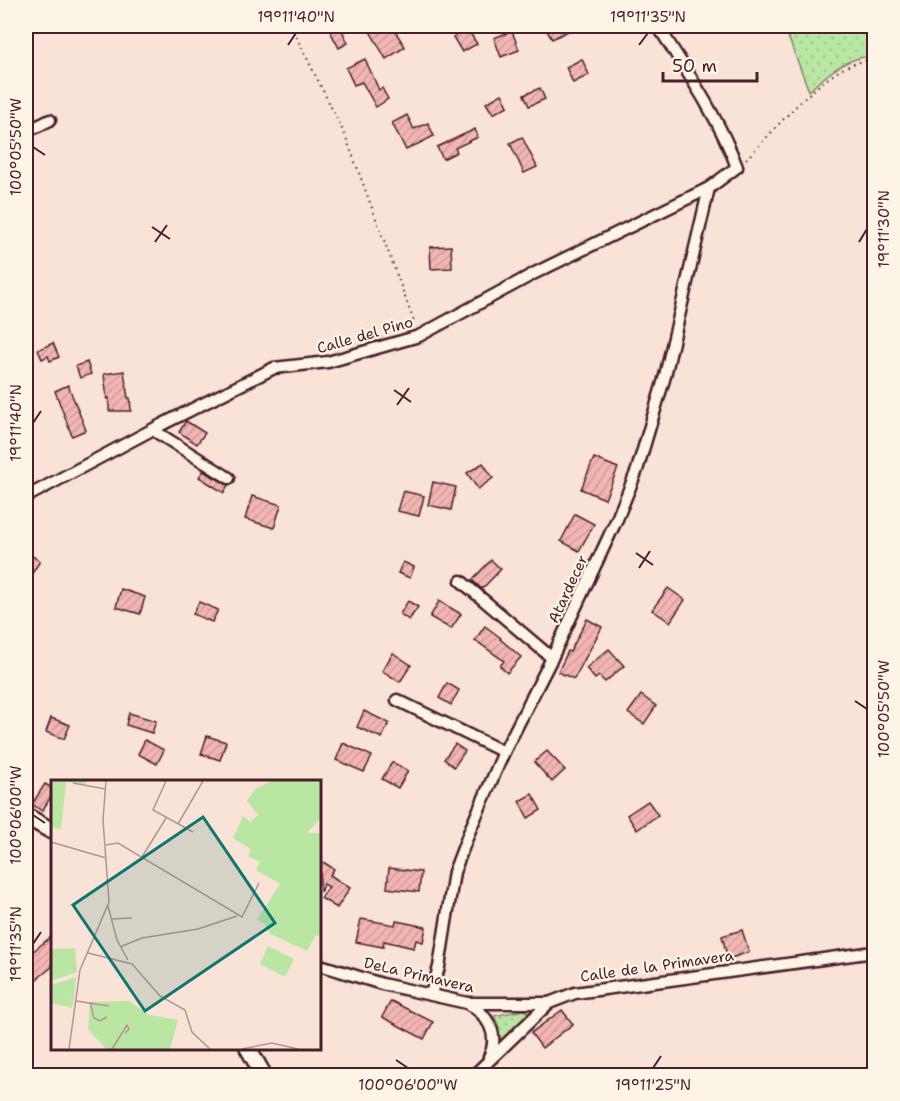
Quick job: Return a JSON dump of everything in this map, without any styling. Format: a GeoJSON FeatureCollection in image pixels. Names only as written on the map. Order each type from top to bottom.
{"type":"FeatureCollection","features":[{"type":"Feature","properties":{"kind":"main road"},"geometry":{"type":"LineString","coordinates":[[26,816],[51,830]]}},
{"type":"Feature","properties":{"kind":"main road"},"geometry":{"type":"LineString","coordinates":[[249,1050],[264,1076]]}},
{"type":"Feature","properties":{"kind":"street"},"geometry":{"type":"LineString","coordinates":[[658,26],[717,119],[737,167],[710,188]]}},
{"type":"Feature","properties":{"kind":"street"},"geometry":{"type":"LineString","coordinates":[[26,132],[50,120]]}},
{"type":"Feature","properties":{"kind":"street","name":"Calle del Pino"},"geometry":{"type":"LineString","coordinates":[[26,497],[274,368],[328,362],[419,336],[535,273],[710,188]]}},
{"type":"Feature","properties":{"kind":"street","name":"Atardecer"},"geometry":{"type":"LineString","coordinates":[[431,994],[439,967],[454,872],[470,830],[504,752],[552,658],[617,519],[637,470],[666,376],[710,188]]}},
{"type":"Feature","properties":{"kind":"street"},"geometry":{"type":"LineString","coordinates":[[153,430],[229,478]]}},
{"type":"Feature","properties":{"kind":"street"},"geometry":{"type":"LineString","coordinates":[[461,581],[552,658]]}},
{"type":"Feature","properties":{"kind":"street"},"geometry":{"type":"LineString","coordinates":[[397,700],[504,752]]}},
{"type":"Feature","properties":{"kind":"street","name":"Calle de la Primavera"},"geometry":{"type":"LineString","coordinates":[[473,1076],[549,1003],[575,993],[874,952]]}},
{"type":"Feature","properties":{"kind":"street","name":"DeLa Primavera"},"geometry":{"type":"LineString","coordinates":[[321,965],[382,984],[467,1003],[549,1003]]}},
{"type":"Feature","properties":{"kind":"street"},"geometry":{"type":"LineString","coordinates":[[467,1003],[475,1007],[486,1018],[493,1034],[493,1049],[482,1067]]}},
{"type":"Feature","properties":{"kind":"path"},"geometry":{"type":"LineString","coordinates":[[291,26],[345,135],[419,336]]}},
{"type":"Feature","properties":{"kind":"path"},"geometry":{"type":"LineString","coordinates":[[737,167],[765,141],[799,103],[836,73],[856,62],[874,60]]}},
{"type":"Feature","properties":{"kind":"green space"},"geometry":{"type":"Polygon","coordinates":[[[784,26],[874,26],[874,57],[847,62],[809,91],[784,26]]]}},
{"type":"Feature","properties":{"kind":"green space"},"geometry":{"type":"Polygon","coordinates":[[[527,1011],[527,1016],[498,1043],[499,1027],[494,1016],[527,1011]]]}},
{"type":"Feature","properties":{"kind":"building"},"geometry":{"type":"Polygon","coordinates":[[[340,26],[348,43],[339,48],[330,31],[340,26]]]}},
{"type":"Feature","properties":{"kind":"building"},"geometry":{"type":"Polygon","coordinates":[[[367,26],[392,26],[405,47],[386,59],[367,26]]]}},
{"type":"Feature","properties":{"kind":"building"},"geometry":{"type":"Polygon","coordinates":[[[544,26],[578,26],[552,39],[544,26]]]}},
{"type":"Feature","properties":{"kind":"building"},"geometry":{"type":"Polygon","coordinates":[[[467,28],[477,44],[462,52],[453,37],[467,28]]]}},
{"type":"Feature","properties":{"kind":"building"},"geometry":{"type":"Polygon","coordinates":[[[512,31],[519,50],[501,57],[494,38],[512,31]]]}},
{"type":"Feature","properties":{"kind":"building"},"geometry":{"type":"Polygon","coordinates":[[[365,59],[379,90],[382,88],[388,99],[376,107],[362,82],[354,85],[346,68],[365,59]]]}},
{"type":"Feature","properties":{"kind":"building"},"geometry":{"type":"Polygon","coordinates":[[[582,59],[589,75],[573,83],[566,67],[582,59]]]}},
{"type":"Feature","properties":{"kind":"building"},"geometry":{"type":"Polygon","coordinates":[[[540,88],[545,99],[529,106],[524,95],[540,88]]]}},
{"type":"Feature","properties":{"kind":"building"},"geometry":{"type":"Polygon","coordinates":[[[502,94],[508,106],[493,114],[486,103],[502,94]]]}},
{"type":"Feature","properties":{"kind":"building"},"geometry":{"type":"Polygon","coordinates":[[[407,115],[414,129],[428,123],[434,136],[406,150],[392,123],[407,115]]]}},
{"type":"Feature","properties":{"kind":"building"},"geometry":{"type":"Polygon","coordinates":[[[475,129],[478,137],[455,148],[457,152],[443,159],[437,147],[475,129]]]}},
{"type":"Feature","properties":{"kind":"building"},"geometry":{"type":"Polygon","coordinates":[[[522,137],[537,167],[524,173],[510,143],[522,137]]]}},
{"type":"Feature","properties":{"kind":"building"},"geometry":{"type":"Polygon","coordinates":[[[451,246],[452,268],[431,269],[430,247],[451,246]]]}},
{"type":"Feature","properties":{"kind":"building"},"geometry":{"type":"Polygon","coordinates":[[[53,343],[59,357],[50,361],[48,356],[42,359],[38,350],[53,343]]]}},
{"type":"Feature","properties":{"kind":"building"},"geometry":{"type":"Polygon","coordinates":[[[87,362],[91,374],[80,378],[76,366],[87,362]]]}},
{"type":"Feature","properties":{"kind":"building"},"geometry":{"type":"Polygon","coordinates":[[[124,371],[131,411],[109,411],[104,374],[124,371]]]}},
{"type":"Feature","properties":{"kind":"building"},"geometry":{"type":"Polygon","coordinates":[[[68,385],[86,430],[72,436],[55,391],[68,385]]]}},
{"type":"Feature","properties":{"kind":"building"},"geometry":{"type":"Polygon","coordinates":[[[186,421],[205,433],[197,444],[179,432],[186,421]]]}},
{"type":"Feature","properties":{"kind":"building"},"geometry":{"type":"Polygon","coordinates":[[[594,458],[618,468],[605,499],[581,489],[594,458]]]}},
{"type":"Feature","properties":{"kind":"building"},"geometry":{"type":"Polygon","coordinates":[[[483,463],[493,478],[478,489],[467,473],[483,463]]]}},
{"type":"Feature","properties":{"kind":"building"},"geometry":{"type":"Polygon","coordinates":[[[203,471],[228,485],[224,493],[199,477],[203,471]]]}},
{"type":"Feature","properties":{"kind":"building"},"geometry":{"type":"Polygon","coordinates":[[[433,482],[456,487],[451,510],[428,505],[433,482]]]}},
{"type":"Feature","properties":{"kind":"building"},"geometry":{"type":"Polygon","coordinates":[[[403,491],[424,496],[419,516],[397,511],[403,491]]]}},
{"type":"Feature","properties":{"kind":"building"},"geometry":{"type":"Polygon","coordinates":[[[252,496],[281,505],[274,528],[245,519],[252,496]]]}},
{"type":"Feature","properties":{"kind":"building"},"geometry":{"type":"Polygon","coordinates":[[[575,514],[594,524],[579,551],[561,541],[575,514]]]}},
{"type":"Feature","properties":{"kind":"building"},"geometry":{"type":"Polygon","coordinates":[[[26,552],[40,561],[26,583],[26,552]]]}},
{"type":"Feature","properties":{"kind":"building"},"geometry":{"type":"Polygon","coordinates":[[[491,560],[501,569],[482,589],[472,580],[491,560]]]}},
{"type":"Feature","properties":{"kind":"building"},"geometry":{"type":"Polygon","coordinates":[[[403,562],[414,567],[410,578],[398,573],[403,562]]]}},
{"type":"Feature","properties":{"kind":"building"},"geometry":{"type":"Polygon","coordinates":[[[668,588],[685,600],[670,622],[652,610],[668,588]]]}},
{"type":"Feature","properties":{"kind":"building"},"geometry":{"type":"Polygon","coordinates":[[[121,589],[145,597],[140,614],[116,607],[121,589]]]}},
{"type":"Feature","properties":{"kind":"building"},"geometry":{"type":"Polygon","coordinates":[[[408,601],[418,607],[409,620],[400,614],[408,601]]]}},
{"type":"Feature","properties":{"kind":"building"},"geometry":{"type":"Polygon","coordinates":[[[439,601],[461,614],[451,629],[430,617],[439,601]]]}},
{"type":"Feature","properties":{"kind":"building"},"geometry":{"type":"Polygon","coordinates":[[[199,602],[218,610],[212,622],[193,614],[199,602]]]}},
{"type":"Feature","properties":{"kind":"building"},"geometry":{"type":"Polygon","coordinates":[[[587,619],[602,627],[574,679],[558,672],[587,619]]]}},
{"type":"Feature","properties":{"kind":"building"},"geometry":{"type":"Polygon","coordinates":[[[485,626],[521,657],[507,673],[500,666],[504,661],[475,640],[485,626]]]}},
{"type":"Feature","properties":{"kind":"building"},"geometry":{"type":"Polygon","coordinates":[[[609,649],[624,666],[605,682],[599,676],[595,679],[586,668],[609,649]]]}},
{"type":"Feature","properties":{"kind":"building"},"geometry":{"type":"Polygon","coordinates":[[[393,653],[411,665],[400,682],[382,671],[393,653]]]}},
{"type":"Feature","properties":{"kind":"building"},"geometry":{"type":"Polygon","coordinates":[[[447,683],[459,690],[451,705],[439,698],[447,683]]]}},
{"type":"Feature","properties":{"kind":"building"},"geometry":{"type":"Polygon","coordinates":[[[641,695],[656,706],[644,724],[628,713],[641,695]]]}},
{"type":"Feature","properties":{"kind":"building"},"geometry":{"type":"Polygon","coordinates":[[[364,711],[389,723],[382,738],[357,727],[364,711]]]}},
{"type":"Feature","properties":{"kind":"building"},"geometry":{"type":"Polygon","coordinates":[[[129,713],[156,721],[152,733],[126,725],[129,713]]]}},
{"type":"Feature","properties":{"kind":"building"},"geometry":{"type":"Polygon","coordinates":[[[51,718],[70,725],[64,739],[46,732],[51,718]]]}},
{"type":"Feature","properties":{"kind":"building"},"geometry":{"type":"Polygon","coordinates":[[[207,736],[226,742],[220,760],[201,754],[207,736]]]}},
{"type":"Feature","properties":{"kind":"building"},"geometry":{"type":"Polygon","coordinates":[[[145,740],[164,750],[157,764],[138,754],[145,740]]]}},
{"type":"Feature","properties":{"kind":"building"},"geometry":{"type":"Polygon","coordinates":[[[343,743],[372,756],[364,772],[336,760],[343,743]]]}},
{"type":"Feature","properties":{"kind":"building"},"geometry":{"type":"Polygon","coordinates":[[[455,744],[465,751],[454,767],[444,759],[455,744]]]}},
{"type":"Feature","properties":{"kind":"building"},"geometry":{"type":"Polygon","coordinates":[[[547,751],[565,770],[552,782],[534,762],[547,751]]]}},
{"type":"Feature","properties":{"kind":"building"},"geometry":{"type":"Polygon","coordinates":[[[392,762],[408,771],[398,788],[382,779],[392,762]]]}},
{"type":"Feature","properties":{"kind":"building"},"geometry":{"type":"Polygon","coordinates":[[[45,784],[51,787],[51,797],[42,811],[32,804],[45,784]]]}},
{"type":"Feature","properties":{"kind":"building"},"geometry":{"type":"Polygon","coordinates":[[[532,794],[541,810],[528,818],[519,801],[532,794]]]}},
{"type":"Feature","properties":{"kind":"building"},"geometry":{"type":"Polygon","coordinates":[[[648,801],[658,815],[637,830],[627,815],[648,801]]]}},
{"type":"Feature","properties":{"kind":"building"},"geometry":{"type":"Polygon","coordinates":[[[321,861],[334,869],[330,875],[350,888],[337,908],[321,898],[329,887],[324,884],[321,890],[321,861]]]}},
{"type":"Feature","properties":{"kind":"building"},"geometry":{"type":"Polygon","coordinates":[[[389,868],[421,872],[419,892],[387,888],[389,868]]]}},
{"type":"Feature","properties":{"kind":"building"},"geometry":{"type":"Polygon","coordinates":[[[361,919],[395,925],[396,921],[426,927],[423,942],[416,940],[414,948],[384,941],[383,947],[356,942],[361,919]]]}},
{"type":"Feature","properties":{"kind":"building"},"geometry":{"type":"Polygon","coordinates":[[[742,930],[749,952],[728,959],[722,936],[742,930]]]}},
{"type":"Feature","properties":{"kind":"building"},"geometry":{"type":"Polygon","coordinates":[[[51,937],[51,968],[32,983],[26,975],[26,957],[51,937]]]}},
{"type":"Feature","properties":{"kind":"building"},"geometry":{"type":"Polygon","coordinates":[[[391,1001],[433,1022],[424,1039],[382,1017],[391,1001]]]}},
{"type":"Feature","properties":{"kind":"building"},"geometry":{"type":"Polygon","coordinates":[[[562,1010],[573,1024],[542,1048],[531,1033],[562,1010]]]}}]}
